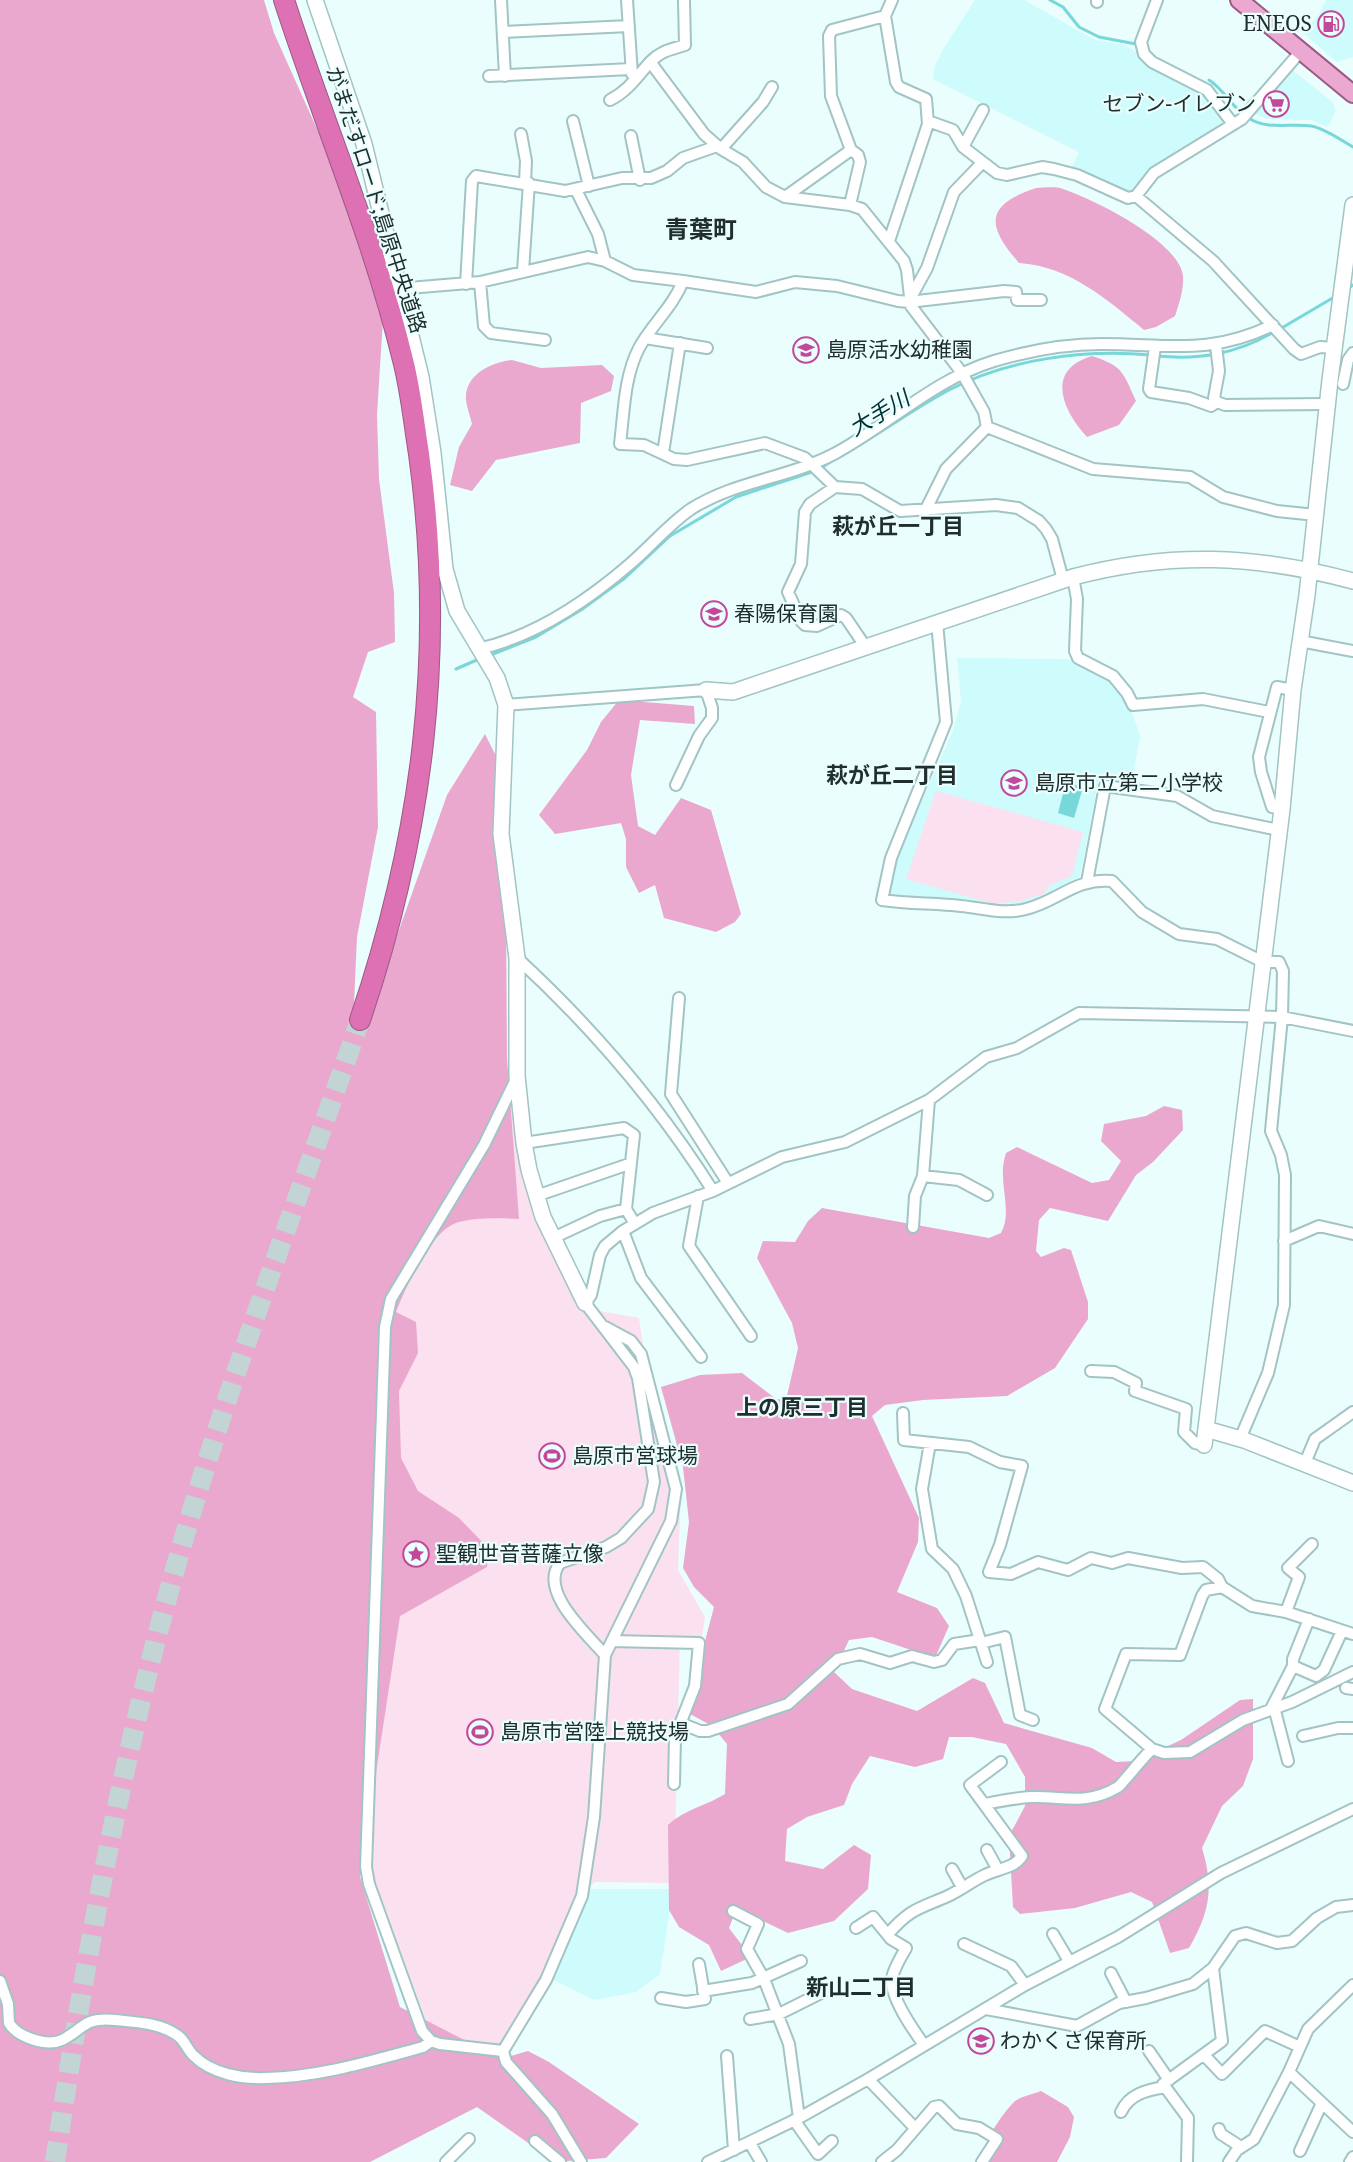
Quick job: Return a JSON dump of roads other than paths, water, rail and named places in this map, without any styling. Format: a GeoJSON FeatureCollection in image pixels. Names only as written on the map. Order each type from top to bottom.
{"type":"FeatureCollection","features":[{"type":"Feature","properties":{"kind":"highway","name":"がまだすロード;島原中央道路"},"geometry":{"type":"LineString","coordinates":[[284,0],[350,184],[383,284],[404,363],[423,484],[429,549],[428,699],[419,788],[393,916],[360,1020]]}},
{"type":"Feature","properties":{"kind":"main road"},"geometry":{"type":"LineString","coordinates":[[1239,0],[1353,93]]}},
{"type":"Feature","properties":{"kind":"street"},"geometry":{"type":"LineString","coordinates":[[315,0],[364,144],[421,377],[433,453],[445,569],[457,611],[497,678],[506,705],[501,834],[517,958],[517,1076],[524,1143],[536,1196],[553,1238],[585,1303],[627,1355],[638,1378],[654,1482],[648,1509],[632,1530],[606,1547],[560,1563],[553,1576],[561,1602],[605,1655]]}},
{"type":"Feature","properties":{"kind":"street"},"geometry":{"type":"LineString","coordinates":[[501,0],[506,76]]}},
{"type":"Feature","properties":{"kind":"street"},"geometry":{"type":"LineString","coordinates":[[627,0],[631,69],[635,83]]}},
{"type":"Feature","properties":{"kind":"street"},"geometry":{"type":"LineString","coordinates":[[610,100],[624,93],[635,83],[660,53],[685,45],[687,41],[684,0]]}},
{"type":"Feature","properties":{"kind":"street"},"geometry":{"type":"LineString","coordinates":[[889,241],[928,121],[926,99],[900,87],[896,82],[885,16],[892,0]]}},
{"type":"Feature","properties":{"kind":"street"},"geometry":{"type":"LineString","coordinates":[[1157,0],[1141,42],[1144,54],[1152,62],[1207,90],[1241,118]]}},
{"type":"Feature","properties":{"kind":"street"},"geometry":{"type":"LineString","coordinates":[[850,205],[860,162],[858,155],[851,150],[831,96],[829,36],[837,27],[885,16]]}},
{"type":"Feature","properties":{"kind":"street"},"geometry":{"type":"LineString","coordinates":[[503,32],[629,26]]}},
{"type":"Feature","properties":{"kind":"street"},"geometry":{"type":"LineString","coordinates":[[1136,196],[1154,173],[1241,118],[1301,51]]}},
{"type":"Feature","properties":{"kind":"street"},"geometry":{"type":"LineString","coordinates":[[651,63],[704,134],[719,148],[743,162],[766,187],[785,197],[850,205],[866,213],[889,241],[907,270],[909,302],[965,378],[984,412],[987,427]]}},
{"type":"Feature","properties":{"kind":"street"},"geometry":{"type":"LineString","coordinates":[[489,76],[631,69]]}},
{"type":"Feature","properties":{"kind":"street"},"geometry":{"type":"LineString","coordinates":[[466,284],[474,178],[478,175],[565,191],[622,178],[640,180],[651,178],[667,171],[683,158],[719,148],[763,102],[772,87]]}},
{"type":"Feature","properties":{"kind":"street"},"geometry":{"type":"LineString","coordinates":[[963,147],[983,110]]}},
{"type":"Feature","properties":{"kind":"street"},"geometry":{"type":"LineString","coordinates":[[928,121],[953,130],[963,147],[1001,175],[1032,168],[1054,169],[1077,175],[1119,196],[1136,196],[1213,261],[1277,329],[1293,350],[1301,354],[1320,347],[1334,348]]}},
{"type":"Feature","properties":{"kind":"street"},"geometry":{"type":"LineString","coordinates":[[573,122],[589,186]]}},
{"type":"Feature","properties":{"kind":"street"},"geometry":{"type":"LineString","coordinates":[[521,134],[527,183],[524,271]]}},
{"type":"Feature","properties":{"kind":"street"},"geometry":{"type":"LineString","coordinates":[[631,136],[640,180]]}},
{"type":"Feature","properties":{"kind":"street"},"geometry":{"type":"LineString","coordinates":[[785,197],[851,150]]}},
{"type":"Feature","properties":{"kind":"street"},"geometry":{"type":"LineString","coordinates":[[909,302],[927,268],[954,192],[982,163]]}},
{"type":"Feature","properties":{"kind":"street"},"geometry":{"type":"LineString","coordinates":[[576,190],[598,234],[605,261]]}},
{"type":"Feature","properties":{"kind":"street"},"geometry":{"type":"LineString","coordinates":[[1336,382],[1334,348],[1353,205]]}},
{"type":"Feature","properties":{"kind":"street"},"geometry":{"type":"LineString","coordinates":[[409,288],[480,282],[549,267],[579,257],[605,261],[633,274],[756,292],[795,282],[837,286],[909,302],[1004,291],[1016,292],[1017,300],[1041,300]]}},
{"type":"Feature","properties":{"kind":"street"},"geometry":{"type":"LineString","coordinates":[[683,281],[672,304],[645,338],[632,363],[623,406],[620,444],[644,445],[674,459],[687,460],[765,443],[798,454],[835,487]]}},
{"type":"Feature","properties":{"kind":"street"},"geometry":{"type":"LineString","coordinates":[[480,282],[484,326],[491,333],[544,340]]}},
{"type":"Feature","properties":{"kind":"street"},"geometry":{"type":"LineString","coordinates":[[482,655],[577,604],[630,564],[689,510],[717,495],[816,468],[834,453],[994,361],[1047,349],[1100,344],[1154,352],[1217,352],[1245,338],[1277,329]]}},
{"type":"Feature","properties":{"kind":"street"},"geometry":{"type":"LineString","coordinates":[[645,338],[707,348]]}},
{"type":"Feature","properties":{"kind":"street"},"geometry":{"type":"LineString","coordinates":[[663,453],[680,343]]}},
{"type":"Feature","properties":{"kind":"street"},"geometry":{"type":"LineString","coordinates":[[1154,352],[1151,392],[1189,398],[1211,406],[1217,402]]}},
{"type":"Feature","properties":{"kind":"street"},"geometry":{"type":"LineString","coordinates":[[1217,352],[1218,382],[1214,398],[1217,402],[1225,405],[1328,404]]}},
{"type":"Feature","properties":{"kind":"street"},"geometry":{"type":"LineString","coordinates":[[1091,1371],[1114,1372],[1136,1383],[1135,1391],[1185,1409],[1184,1432],[1195,1443],[1204,1445],[1282,809],[1293,690],[1310,570],[1328,404],[1336,382],[1353,353]]}},
{"type":"Feature","properties":{"kind":"street"},"geometry":{"type":"LineString","coordinates":[[1336,382],[1353,390]]}},
{"type":"Feature","properties":{"kind":"street"},"geometry":{"type":"LineString","coordinates":[[925,511],[946,469],[987,427]]}},
{"type":"Feature","properties":{"kind":"street"},"geometry":{"type":"LineString","coordinates":[[987,427],[1093,469],[1190,477],[1223,497],[1277,511],[1316,515]]}},
{"type":"Feature","properties":{"kind":"street"},"geometry":{"type":"LineString","coordinates":[[865,646],[846,618],[841,615],[817,626],[806,625],[801,621],[788,596],[789,587],[801,564],[805,512],[810,504],[835,487],[862,489],[900,511],[996,505],[1018,508],[1039,521],[1052,539],[1077,599],[1075,651],[1078,658],[1113,676],[1133,705],[1203,699],[1269,712]]}},
{"type":"Feature","properties":{"kind":"street"},"geometry":{"type":"LineString","coordinates":[[506,705],[706,690],[733,692],[1068,579],[1125,564],[1179,558],[1239,560],[1310,570],[1353,581]]}},
{"type":"Feature","properties":{"kind":"street"},"geometry":{"type":"LineString","coordinates":[[937,622],[946,722],[891,858],[882,900],[1012,911],[1042,905],[1061,892],[1087,882],[1112,880],[1142,912],[1179,934],[1217,939],[1263,962],[1279,962],[1283,970],[1282,1017],[1271,1131],[1285,1175],[1284,1305],[1268,1373],[1240,1439]]}},
{"type":"Feature","properties":{"kind":"street"},"geometry":{"type":"LineString","coordinates":[[1300,641],[1353,651]]}},
{"type":"Feature","properties":{"kind":"street"},"geometry":{"type":"LineString","coordinates":[[1282,809],[1272,807],[1259,763],[1269,712],[1277,687],[1293,690]]}},
{"type":"Feature","properties":{"kind":"street"},"geometry":{"type":"LineString","coordinates":[[676,785],[699,736],[712,718],[712,708],[706,690]]}},
{"type":"Feature","properties":{"kind":"street"},"geometry":{"type":"LineString","coordinates":[[1087,882],[1103,789],[1107,786],[1177,796],[1212,816],[1279,830]]}},
{"type":"Feature","properties":{"kind":"street"},"geometry":{"type":"LineString","coordinates":[[517,958],[566,1003],[640,1088],[680,1139],[713,1191]]}},
{"type":"Feature","properties":{"kind":"street"},"geometry":{"type":"LineString","coordinates":[[679,998],[671,1094],[729,1183]]}},
{"type":"Feature","properties":{"kind":"street"},"geometry":{"type":"LineString","coordinates":[[585,1303],[591,1294],[600,1255],[605,1246],[623,1231],[653,1213],[713,1191],[782,1157],[845,1142],[928,1100],[986,1057],[1017,1048],[1079,1013],[1282,1017],[1353,1031]]}},
{"type":"Feature","properties":{"kind":"street"},"geometry":{"type":"LineString","coordinates":[[503,2051],[431,2040],[417,2021],[369,1884],[366,1867],[385,1327],[391,1299],[484,1145],[517,1076]]}},
{"type":"Feature","properties":{"kind":"street"},"geometry":{"type":"LineString","coordinates":[[913,1227],[915,1196],[923,1176],[928,1100]]}},
{"type":"Feature","properties":{"kind":"street"},"geometry":{"type":"LineString","coordinates":[[524,1143],[624,1128],[634,1135],[629,1164],[626,1209],[635,1224]]}},
{"type":"Feature","properties":{"kind":"street"},"geometry":{"type":"LineString","coordinates":[[536,1196],[629,1164]]}},
{"type":"Feature","properties":{"kind":"street"},"geometry":{"type":"LineString","coordinates":[[923,1176],[959,1180],[987,1195]]}},
{"type":"Feature","properties":{"kind":"street"},"geometry":{"type":"LineString","coordinates":[[698,1196],[689,1246],[751,1336]]}},
{"type":"Feature","properties":{"kind":"street"},"geometry":{"type":"LineString","coordinates":[[553,1238],[600,1216],[626,1209]]}},
{"type":"Feature","properties":{"kind":"street"},"geometry":{"type":"LineString","coordinates":[[1284,1241],[1319,1226],[1353,1234]]}},
{"type":"Feature","properties":{"kind":"street"},"geometry":{"type":"LineString","coordinates":[[623,1231],[641,1278],[701,1357]]}},
{"type":"Feature","properties":{"kind":"street"},"geometry":{"type":"LineString","coordinates":[[581,2162],[552,2114],[506,2062],[503,2051],[546,1980],[582,1896],[594,1817],[605,1655],[671,1521],[676,1489],[639,1348],[600,1324]]}},
{"type":"Feature","properties":{"kind":"street"},"geometry":{"type":"LineString","coordinates":[[1305,1463],[1315,1439],[1353,1412]]}},
{"type":"Feature","properties":{"kind":"street"},"geometry":{"type":"LineString","coordinates":[[903,1413],[904,1440],[969,1447],[1000,1462],[1022,1466],[1000,1545],[989,1572],[1011,1574],[1038,1562],[1068,1570],[1091,1558],[1112,1563],[1128,1558],[1182,1568],[1203,1567],[1218,1579],[1222,1587],[1252,1606],[1286,1612],[1348,1633],[1324,1670],[1316,1676],[1293,1666]]}},
{"type":"Feature","properties":{"kind":"street"},"geometry":{"type":"LineString","coordinates":[[1206,1429],[1240,1439],[1353,1483]]}},
{"type":"Feature","properties":{"kind":"street"},"geometry":{"type":"LineString","coordinates":[[930,1443],[922,1489],[932,1549],[953,1569],[966,1596],[987,1662]]}},
{"type":"Feature","properties":{"kind":"street"},"geometry":{"type":"LineString","coordinates":[[1286,1612],[1299,1577],[1288,1568],[1312,1544]]}},
{"type":"Feature","properties":{"kind":"street"},"geometry":{"type":"LineString","coordinates":[[1222,1587],[1206,1590],[1202,1596],[1180,1655],[1126,1654],[1105,1709],[1152,1749],[1164,1753],[1190,1752],[1243,1720],[1273,1707],[1292,1702],[1353,1672]]}},
{"type":"Feature","properties":{"kind":"street"},"geometry":{"type":"LineString","coordinates":[[1288,1761],[1273,1707],[1293,1666],[1293,1659],[1309,1619]]}},
{"type":"Feature","properties":{"kind":"street"},"geometry":{"type":"LineString","coordinates":[[680,1722],[700,1731],[708,1731],[788,1704],[831,1664],[844,1657],[860,1654],[890,1663],[912,1656],[934,1662],[942,1660],[954,1644],[1005,1637],[1020,1715],[1033,1720]]}},
{"type":"Feature","properties":{"kind":"street"},"geometry":{"type":"LineString","coordinates":[[612,1641],[699,1643],[697,1678],[675,1737],[674,1784]]}},
{"type":"Feature","properties":{"kind":"street"},"geometry":{"type":"LineString","coordinates":[[1303,1736],[1338,1728],[1353,1728]]}},
{"type":"Feature","properties":{"kind":"street"},"geometry":{"type":"LineString","coordinates":[[985,1804],[1034,1797],[1065,1801],[1090,1798],[1119,1786],[1136,1763],[1152,1749]]}},
{"type":"Feature","properties":{"kind":"street"},"geometry":{"type":"LineString","coordinates":[[889,1933],[902,1918],[919,1906],[948,1896],[962,1887],[1019,1862],[1022,1856],[970,1785],[1001,1762]]}},
{"type":"Feature","properties":{"kind":"street"},"geometry":{"type":"LineString","coordinates":[[708,2162],[750,2143],[868,2079],[1025,1984],[1118,1937],[1221,1873],[1353,1809]]}},
{"type":"Feature","properties":{"kind":"street"},"geometry":{"type":"LineString","coordinates":[[987,1850],[998,1870]]}},
{"type":"Feature","properties":{"kind":"street"},"geometry":{"type":"LineString","coordinates":[[952,1869],[962,1887]]}},
{"type":"Feature","properties":{"kind":"street"},"geometry":{"type":"LineString","coordinates":[[986,2009],[1077,2026],[1126,2002],[1192,1984],[1213,1968],[1235,1936],[1246,1933],[1277,1943],[1292,1941],[1327,1912],[1336,1907],[1353,1905]]}},
{"type":"Feature","properties":{"kind":"street"},"geometry":{"type":"LineString","coordinates":[[733,1911],[758,1924],[747,1949],[764,1978],[789,2044],[796,2119],[818,2154],[832,2141]]}},
{"type":"Feature","properties":{"kind":"street"},"geometry":{"type":"LineString","coordinates":[[856,1928],[873,1917],[889,1933],[891,1939],[906,1948],[893,1975],[892,1987],[912,2028],[924,2045]]}},
{"type":"Feature","properties":{"kind":"street"},"geometry":{"type":"LineString","coordinates":[[1053,1934],[1069,1961]]}},
{"type":"Feature","properties":{"kind":"street"},"geometry":{"type":"LineString","coordinates":[[964,1944],[1011,1966],[1025,1984]]}},
{"type":"Feature","properties":{"kind":"street"},"geometry":{"type":"LineString","coordinates":[[703,1991],[764,1978],[801,1961]]}},
{"type":"Feature","properties":{"kind":"street"},"geometry":{"type":"LineString","coordinates":[[661,1998],[686,2002],[705,1999],[699,1964]]}},
{"type":"Feature","properties":{"kind":"street"},"geometry":{"type":"LineString","coordinates":[[1121,2112],[1128,2100],[1167,2083],[1222,2041],[1213,1968]]}},
{"type":"Feature","properties":{"kind":"street"},"geometry":{"type":"LineString","coordinates":[[1111,1973],[1126,2002]]}},
{"type":"Feature","properties":{"kind":"street"},"geometry":{"type":"LineString","coordinates":[[0,1981],[9,2004],[9,2023],[20,2034],[54,2042],[62,2040],[89,2022],[112,2019],[146,2024],[176,2035],[204,2064],[220,2072],[240,2076],[266,2079],[331,2072],[423,2047],[431,2040]]}},
{"type":"Feature","properties":{"kind":"street"},"geometry":{"type":"LineString","coordinates":[[1228,2162],[1241,2147],[1254,2139],[1289,2072],[1308,2029],[1353,1985]]}},
{"type":"Feature","properties":{"kind":"street"},"geometry":{"type":"LineString","coordinates":[[750,2019],[779,2014],[825,1991]]}},
{"type":"Feature","properties":{"kind":"street"},"geometry":{"type":"LineString","coordinates":[[1205,2056],[1222,2074],[1265,2031],[1300,2047]]}},
{"type":"Feature","properties":{"kind":"street"},"geometry":{"type":"LineString","coordinates":[[1149,2051],[1188,2118],[1187,2162]]}},
{"type":"Feature","properties":{"kind":"street"},"geometry":{"type":"LineString","coordinates":[[727,2056],[734,2150]]}},
{"type":"Feature","properties":{"kind":"street"},"geometry":{"type":"LineString","coordinates":[[1289,2072],[1321,2105],[1353,2132]]}},
{"type":"Feature","properties":{"kind":"street"},"geometry":{"type":"LineString","coordinates":[[868,2079],[915,2128]]}},
{"type":"Feature","properties":{"kind":"street"},"geometry":{"type":"LineString","coordinates":[[1300,2151],[1321,2105]]}},
{"type":"Feature","properties":{"kind":"street"},"geometry":{"type":"LineString","coordinates":[[882,2162],[934,2107],[939,2106],[957,2124],[979,2128],[997,2139],[982,2162]]}},
{"type":"Feature","properties":{"kind":"street"},"geometry":{"type":"LineString","coordinates":[[1219,2129],[1221,2134],[1241,2147]]}},
{"type":"Feature","properties":{"kind":"street"},"geometry":{"type":"LineString","coordinates":[[446,2162],[469,2139]]}},
{"type":"Feature","properties":{"kind":"street"},"geometry":{"type":"LineString","coordinates":[[535,2141],[560,2162]]}},
{"type":"Feature","properties":{"kind":"street"},"geometry":{"type":"LineString","coordinates":[[750,2143],[761,2162]]}},
{"type":"Feature","properties":{"kind":"street"},"geometry":{"type":"LineString","coordinates":[[1350,2162],[1353,2157]]}},
{"type":"Feature","properties":{"kind":"water"},"geometry":{"type":"Polygon","coordinates":[[[1066,782],[1083,787],[1074,818],[1058,813],[1066,782]]]}},
{"type":"Feature","properties":{"kind":"waterway"},"geometry":{"type":"LineString","coordinates":[[1050,0],[1063,7],[1079,27],[1099,37],[1136,44]]}},
{"type":"Feature","properties":{"kind":"waterway"},"geometry":{"type":"LineString","coordinates":[[1209,80],[1250,119],[1272,125],[1316,127],[1353,147]]}},
{"type":"Feature","properties":{"kind":"waterway","name":"大手川"},"geometry":{"type":"LineString","coordinates":[[1347,289],[1353,285]]}},
{"type":"Feature","properties":{"kind":"waterway","name":"大手川"},"geometry":{"type":"LineString","coordinates":[[1280,329],[1336,296]]}},
{"type":"Feature","properties":{"kind":"waterway","name":"大手川"},"geometry":{"type":"LineString","coordinates":[[1157,356],[1188,357],[1217,354],[1246,346],[1274,332]]}},
{"type":"Feature","properties":{"kind":"waterway","name":"大手川"},"geometry":{"type":"LineString","coordinates":[[862,443],[949,390],[996,371],[1073,355],[1150,355]]}},
{"type":"Feature","properties":{"kind":"waterway","name":"大手川"},"geometry":{"type":"LineString","coordinates":[[821,468],[838,457]]}},
{"type":"Feature","properties":{"kind":"waterway","name":"大手川"},"geometry":{"type":"LineString","coordinates":[[488,656],[536,637],[581,610],[625,578],[670,536],[736,497],[815,471]]}},
{"type":"Feature","properties":{"kind":"waterway","name":"大手川"},"geometry":{"type":"LineString","coordinates":[[456,669],[479,659]]}},
{"type":"Feature","properties":{"kind":"tunnel"},"geometry":{"type":"LineString","coordinates":[[55,2162],[78,2014],[105,1866],[137,1719],[174,1573],[216,1433],[360,1020]]}},
{"type":"Feature","properties":{"kind":"place","name":"ENEOS"},"geometry":{"type":"Point","coordinates":[1331,24]}},
{"type":"Feature","properties":{"kind":"place","name":"セブン-イレブン"},"geometry":{"type":"Point","coordinates":[1276,104]}},
{"type":"Feature","properties":{"kind":"place","name":"島原活水幼稚園"},"geometry":{"type":"Point","coordinates":[806,350]}},
{"type":"Feature","properties":{"kind":"place","name":"春陽保育園"},"geometry":{"type":"Point","coordinates":[714,614]}},
{"type":"Feature","properties":{"kind":"place","name":"島原市立第二小学校"},"geometry":{"type":"Point","coordinates":[1014,783]}},
{"type":"Feature","properties":{"kind":"place","name":"島原市営球場"},"geometry":{"type":"Point","coordinates":[552,1456]}},
{"type":"Feature","properties":{"kind":"place","name":"聖観世音菩薩立像"},"geometry":{"type":"Point","coordinates":[416,1554]}},
{"type":"Feature","properties":{"kind":"place","name":"島原市営陸上競技場"},"geometry":{"type":"Point","coordinates":[480,1732]}},
{"type":"Feature","properties":{"kind":"place","name":"わかくさ保育所"},"geometry":{"type":"Point","coordinates":[981,2041]}},
{"type":"Feature","properties":{"kind":"district","name":"青葉町"},"geometry":{"type":"Point","coordinates":[701,230]}},
{"type":"Feature","properties":{"kind":"district","name":"萩が丘一丁目"},"geometry":{"type":"Point","coordinates":[898,526]}},
{"type":"Feature","properties":{"kind":"district","name":"萩が丘二丁目"},"geometry":{"type":"Point","coordinates":[892,775]}},
{"type":"Feature","properties":{"kind":"district","name":"上の原三丁目"},"geometry":{"type":"Point","coordinates":[802,1407]}},
{"type":"Feature","properties":{"kind":"district","name":"新山二丁目"},"geometry":{"type":"Point","coordinates":[861,1987]}}]}
